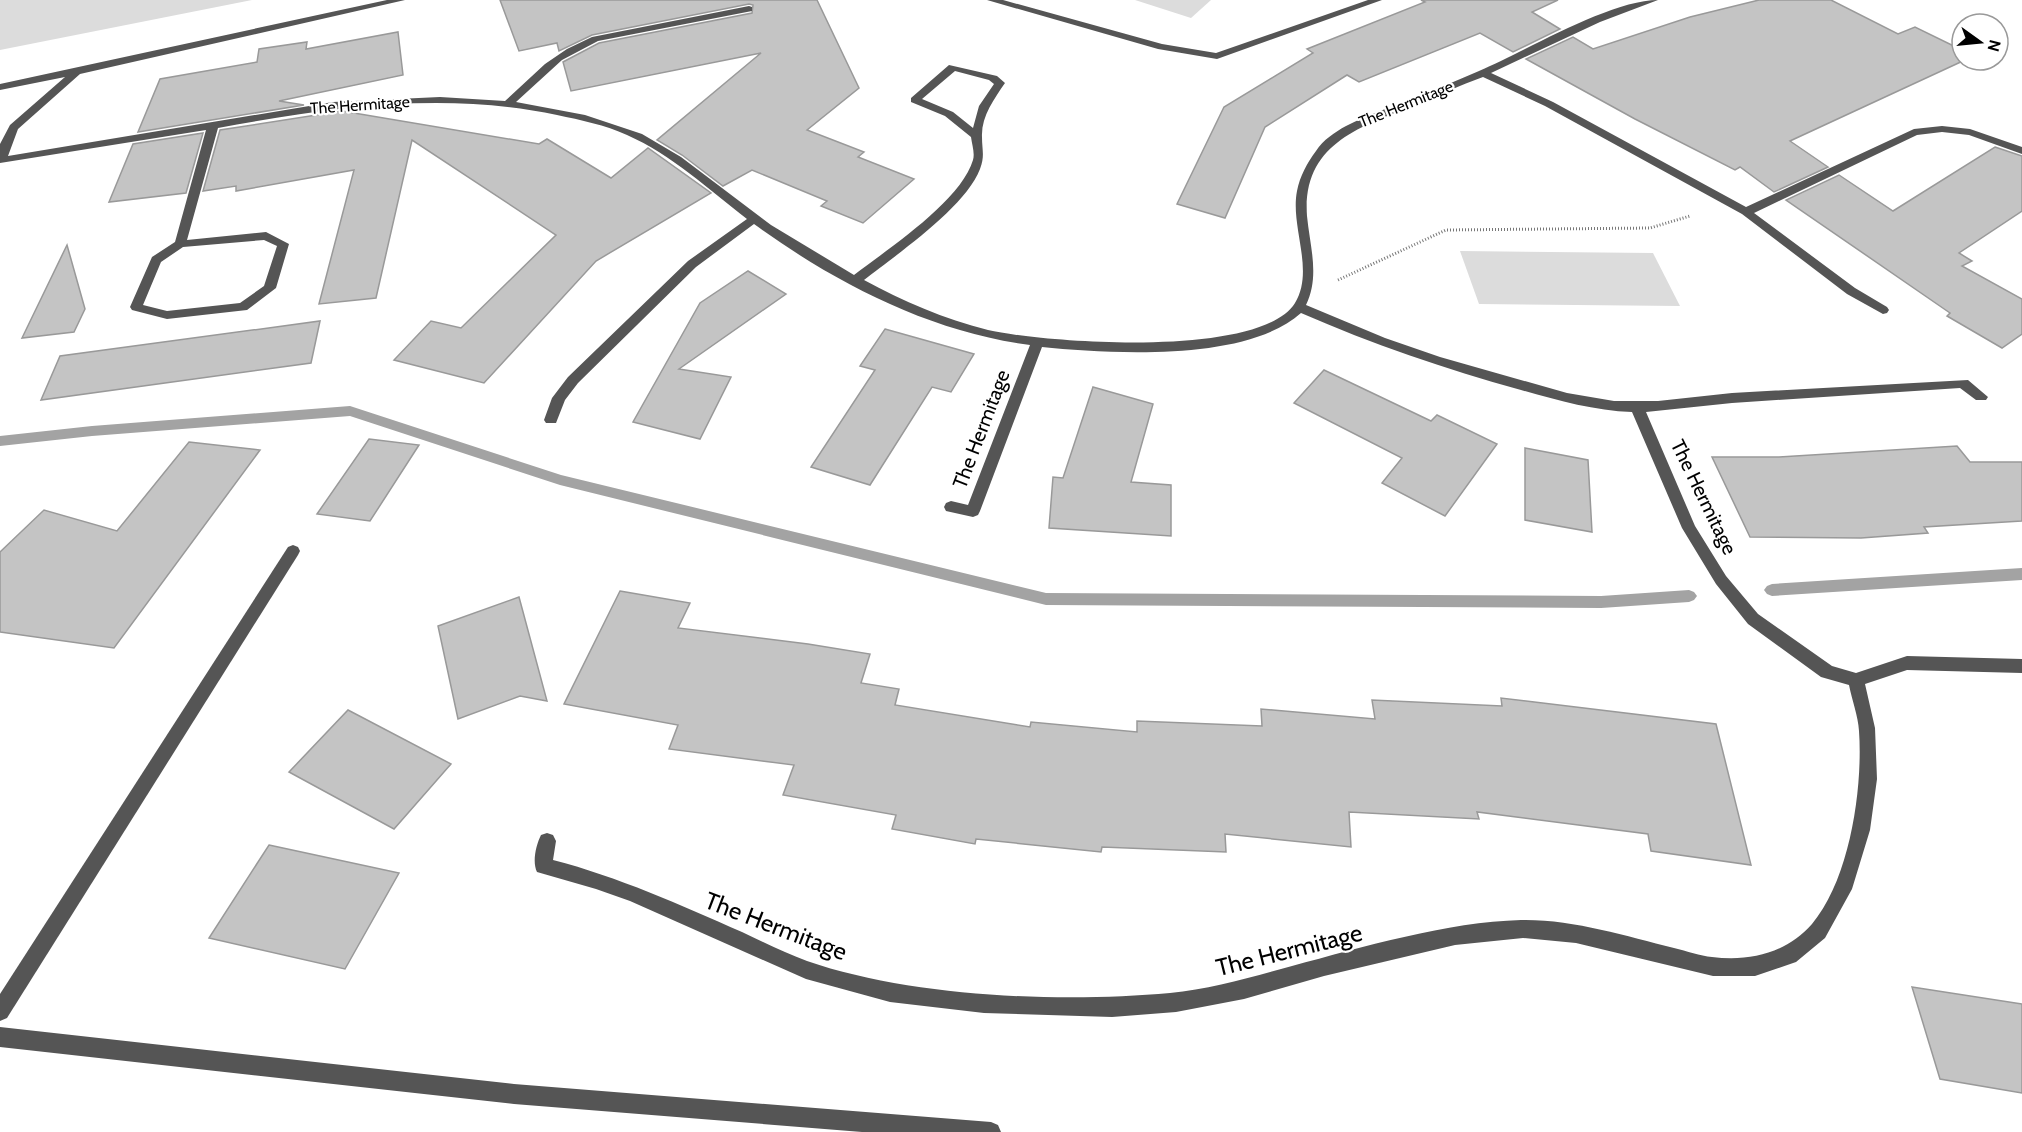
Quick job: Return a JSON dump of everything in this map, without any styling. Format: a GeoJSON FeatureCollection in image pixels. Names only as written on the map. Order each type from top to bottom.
{"type":"FeatureCollection","features":[{"type":"Feature","properties":{"kind":"street"},"geometry":{"type":"LineString","coordinates":[[0,87],[400,0]]}},
{"type":"Feature","properties":{"kind":"street"},"geometry":{"type":"LineString","coordinates":[[992,0],[1161,47],[1217,56],[1377,0]]}},
{"type":"Feature","properties":{"kind":"street","name":"The Hermitage"},"geometry":{"type":"LineString","coordinates":[[76,72],[14,128],[6,142],[1,160],[213,126],[294,110],[362,103],[465,100],[508,103],[583,118],[636,135],[688,166],[783,239],[898,303],[936,319],[974,331],[1074,345],[1182,346],[1222,341],[1254,333],[1284,318],[1299,307],[1306,290],[1307,256],[1300,212],[1303,178],[1321,150],[1350,127],[1483,74],[1597,20],[1653,0]]}},
{"type":"Feature","properties":{"kind":"street"},"geometry":{"type":"LineString","coordinates":[[508,103],[532,79],[571,48],[595,39],[749,9]]}},
{"type":"Feature","properties":{"kind":"street"},"geometry":{"type":"LineString","coordinates":[[856,280],[944,207],[969,181],[979,158],[976,135],[984,106],[1000,83],[993,78],[953,67],[915,100],[949,114],[976,135]]}},
{"type":"Feature","properties":{"kind":"street"},"geometry":{"type":"LineString","coordinates":[[1483,74],[1549,104],[1731,203],[1851,291],[1883,310]]}},
{"type":"Feature","properties":{"kind":"street"},"geometry":{"type":"LineString","coordinates":[[180,244],[266,236],[283,244],[270,288],[243,307],[168,315],[136,307],[156,260],[180,244],[213,126]]}},
{"type":"Feature","properties":{"kind":"street"},"geometry":{"type":"LineString","coordinates":[[1746,212],[1914,132],[1944,128],[1962,129],[1986,135],[2022,151]]}},
{"type":"Feature","properties":{"kind":"street"},"geometry":{"type":"LineString","coordinates":[[551,420],[559,398],[573,380],[692,264],[755,218]]}},
{"type":"Feature","properties":{"kind":"street"},"geometry":{"type":"LineString","coordinates":[[1299,307],[1355,333],[1455,368],[1555,394],[1614,406],[1658,407],[1730,398],[1898,390],[1963,383],[1982,397]]}},
{"type":"Feature","properties":{"kind":"street","name":"The Hermitage"},"geometry":{"type":"LineString","coordinates":[[951,507],[973,511],[1038,341]]}},
{"type":"Feature","properties":{"kind":"street","name":"The Hermitage"},"geometry":{"type":"LineString","coordinates":[[547,842],[543,866],[634,894],[806,970],[890,992],[984,1004],[1112,1007],[1176,1002],[1244,989],[1455,936],[1523,929],[1576,934],[1713,967],[1755,967],[1789,955],[1818,931],[1843,889],[1861,830],[1869,779],[1867,728],[1856,680],[1827,672],[1753,619],[1721,580],[1689,528],[1637,407]]}},
{"type":"Feature","properties":{"kind":"street"},"geometry":{"type":"LineString","coordinates":[[0,1011],[292,551]]}},
{"type":"Feature","properties":{"kind":"street"},"geometry":{"type":"LineString","coordinates":[[1856,680],[1906,663],[2022,666]]}},
{"type":"Feature","properties":{"kind":"street"},"geometry":{"type":"LineString","coordinates":[[0,1037],[514,1094],[991,1132]]}},
{"type":"Feature","properties":{"kind":"path"},"geometry":{"type":"LineString","coordinates":[[1306,290],[1352,275],[1446,230],[1650,228],[1731,203]]}},
{"type":"Feature","properties":{"kind":"shaded area"},"geometry":{"type":"Polygon","coordinates":[[[0,0],[252,0],[0,50],[0,0]]]}},
{"type":"Feature","properties":{"kind":"shaded area"},"geometry":{"type":"Polygon","coordinates":[[[1135,0],[1211,0],[1191,18],[1135,0]]]}},
{"type":"Feature","properties":{"kind":"shaded area"},"geometry":{"type":"Polygon","coordinates":[[[1460,251],[1653,253],[1680,306],[1479,304],[1460,251]]]}},
{"type":"Feature","properties":{"kind":"building"},"geometry":{"type":"Polygon","coordinates":[[[500,0],[817,0],[859,88],[807,130],[864,152],[858,157],[914,179],[863,223],[821,206],[827,201],[752,170],[723,186],[682,155],[657,140],[761,53],[571,91],[563,62],[599,43],[752,13],[753,5],[592,35],[559,51],[557,43],[519,51],[500,0]]]}},
{"type":"Feature","properties":{"kind":"building"},"geometry":{"type":"Polygon","coordinates":[[[1421,0],[1558,0],[1532,12],[1560,29],[1513,52],[1480,33],[1359,82],[1347,75],[1265,127],[1225,218],[1177,204],[1224,107],[1313,53],[1307,49],[1425,2],[1421,0]]]}},
{"type":"Feature","properties":{"kind":"building"},"geometry":{"type":"Polygon","coordinates":[[[1759,0],[1831,0],[1898,34],[1915,27],[1950,44],[1950,67],[1790,141],[1828,167],[1774,192],[1740,167],[1735,170],[1635,119],[1526,59],[1573,37],[1593,49],[1690,17],[1759,0]]]}},
{"type":"Feature","properties":{"kind":"building"},"geometry":{"type":"Polygon","coordinates":[[[398,32],[403,75],[279,101],[304,105],[138,132],[160,79],[257,62],[259,49],[307,42],[306,49],[398,32]]]}},
{"type":"Feature","properties":{"kind":"building"},"geometry":{"type":"Polygon","coordinates":[[[342,111],[539,144],[547,139],[611,178],[648,148],[711,193],[596,261],[484,383],[394,360],[431,321],[461,328],[556,235],[412,140],[376,298],[319,304],[354,170],[236,191],[236,186],[203,191],[220,130],[342,111]]]}},
{"type":"Feature","properties":{"kind":"building"},"geometry":{"type":"Polygon","coordinates":[[[203,133],[186,193],[109,202],[133,144],[203,133]]]}},
{"type":"Feature","properties":{"kind":"building"},"geometry":{"type":"Polygon","coordinates":[[[1995,147],[2022,156],[2022,211],[1959,253],[1972,261],[1962,266],[2022,299],[2022,334],[2002,348],[1947,316],[1950,313],[1786,200],[1839,175],[1893,211],[1995,147]]]}},
{"type":"Feature","properties":{"kind":"building"},"geometry":{"type":"Polygon","coordinates":[[[67,245],[85,309],[74,332],[22,338],[67,245]]]}},
{"type":"Feature","properties":{"kind":"building"},"geometry":{"type":"Polygon","coordinates":[[[748,271],[786,294],[679,369],[731,377],[700,439],[633,422],[700,303],[748,271]]]}},
{"type":"Feature","properties":{"kind":"building"},"geometry":{"type":"Polygon","coordinates":[[[320,321],[311,363],[41,400],[60,356],[320,321]]]}},
{"type":"Feature","properties":{"kind":"building"},"geometry":{"type":"Polygon","coordinates":[[[885,329],[974,354],[951,392],[932,387],[870,485],[811,467],[875,370],[860,366],[885,329]]]}},
{"type":"Feature","properties":{"kind":"building"},"geometry":{"type":"Polygon","coordinates":[[[1324,370],[1431,421],[1437,415],[1497,444],[1445,516],[1382,483],[1402,458],[1294,403],[1324,370]]]}},
{"type":"Feature","properties":{"kind":"building"},"geometry":{"type":"Polygon","coordinates":[[[1093,387],[1153,404],[1131,482],[1171,485],[1171,536],[1049,528],[1053,477],[1063,478],[1093,387]]]}},
{"type":"Feature","properties":{"kind":"building"},"geometry":{"type":"Polygon","coordinates":[[[369,439],[419,445],[370,521],[317,514],[369,439]]]}},
{"type":"Feature","properties":{"kind":"building"},"geometry":{"type":"Polygon","coordinates":[[[189,442],[260,450],[114,648],[0,632],[0,552],[44,510],[117,531],[189,442]]]}},
{"type":"Feature","properties":{"kind":"building"},"geometry":{"type":"Polygon","coordinates":[[[1957,446],[1970,462],[2022,462],[2022,521],[1924,527],[1928,533],[1861,538],[1750,537],[1712,457],[1779,457],[1957,446]]]}},
{"type":"Feature","properties":{"kind":"building"},"geometry":{"type":"Polygon","coordinates":[[[1525,448],[1588,460],[1592,532],[1525,520],[1525,448]]]}},
{"type":"Feature","properties":{"kind":"building"},"geometry":{"type":"Polygon","coordinates":[[[620,591],[690,603],[678,628],[870,654],[861,683],[899,689],[895,705],[1030,727],[1031,722],[1137,732],[1137,721],[1262,726],[1261,709],[1375,719],[1372,700],[1502,706],[1501,698],[1716,724],[1751,865],[1651,851],[1648,834],[1477,812],[1479,819],[1349,812],[1351,847],[1225,834],[1226,852],[1102,847],[1101,852],[976,839],[975,844],[892,829],[896,815],[783,795],[794,765],[669,749],[678,725],[564,704],[620,591]]]}},
{"type":"Feature","properties":{"kind":"building"},"geometry":{"type":"Polygon","coordinates":[[[519,597],[547,701],[520,696],[458,719],[438,626],[519,597]]]}},
{"type":"Feature","properties":{"kind":"building"},"geometry":{"type":"Polygon","coordinates":[[[348,710],[451,764],[394,829],[289,772],[348,710]]]}},
{"type":"Feature","properties":{"kind":"building"},"geometry":{"type":"Polygon","coordinates":[[[269,845],[399,873],[345,969],[209,938],[269,845]]]}},
{"type":"Feature","properties":{"kind":"building"},"geometry":{"type":"Polygon","coordinates":[[[1912,987],[2022,1004],[2022,1093],[1940,1079],[1912,987]]]}},
{"type":"Feature","properties":{"kind":"waterway"},"geometry":{"type":"LineString","coordinates":[[0,441],[92,431],[350,411],[560,480],[1046,599],[1601,602],[1689,596]]}},
{"type":"Feature","properties":{"kind":"waterway"},"geometry":{"type":"LineString","coordinates":[[1772,590],[2022,574]]}}]}
